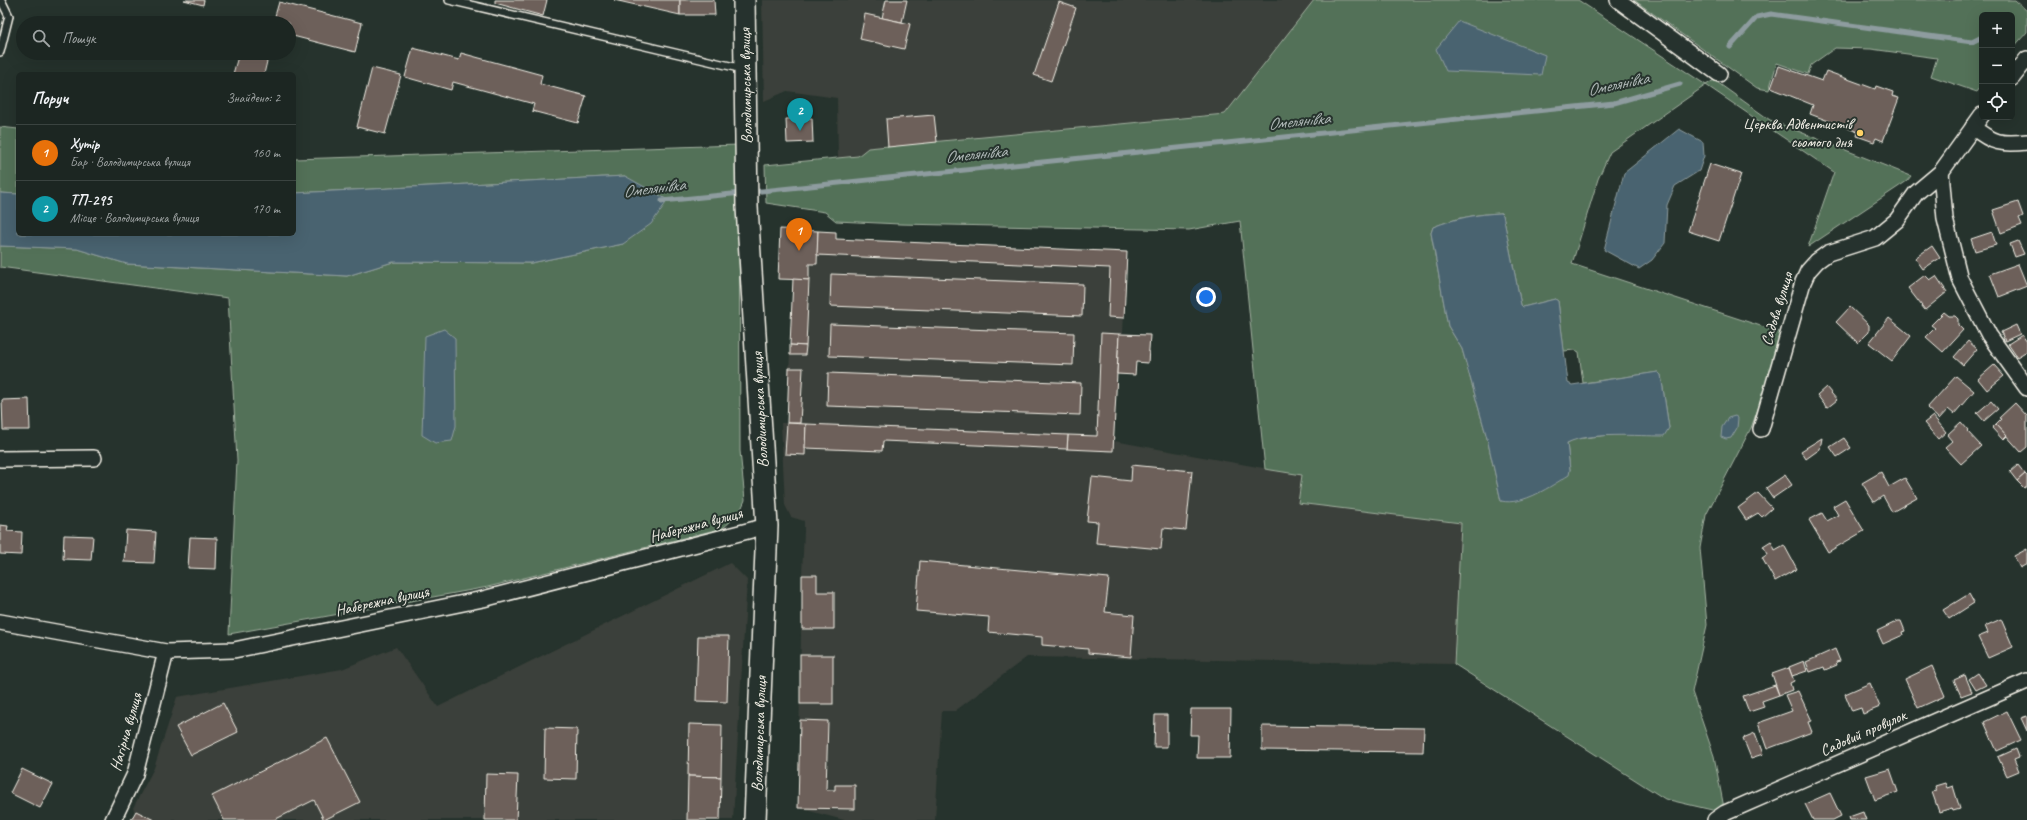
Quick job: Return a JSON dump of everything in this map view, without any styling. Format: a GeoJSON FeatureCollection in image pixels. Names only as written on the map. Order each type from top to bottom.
{"type":"FeatureCollection","features":[{"type":"Feature","properties":{"kind":"street","name":"Володимирська вулиця"},"geometry":{"type":"LineString","coordinates":[[744,0],[747,197],[767,526],[756,820]]}},
{"type":"Feature","properties":{"kind":"street"},"geometry":{"type":"LineString","coordinates":[[1618,0],[1719,74]]}},
{"type":"Feature","properties":{"kind":"street"},"geometry":{"type":"LineString","coordinates":[[2015,74],[2027,59]]}},
{"type":"Feature","properties":{"kind":"street","name":"Садова вулиця"},"geometry":{"type":"LineString","coordinates":[[1760,429],[1803,282],[1808,271],[1816,261],[1828,253],[1875,238],[1897,220],[1916,193],[1941,172],[1979,120]]}},
{"type":"Feature","properties":{"kind":"street"},"geometry":{"type":"LineString","coordinates":[[1973,127],[1987,139],[2000,143],[2027,142]]}},
{"type":"Feature","properties":{"kind":"street"},"geometry":{"type":"LineString","coordinates":[[1941,172],[1945,218],[1960,279],[1988,335],[2027,388]]}},
{"type":"Feature","properties":{"kind":"street"},"geometry":{"type":"LineString","coordinates":[[0,459],[94,458]]}},
{"type":"Feature","properties":{"kind":"street","name":"Набережна вулиця"},"geometry":{"type":"LineString","coordinates":[[0,622],[166,652],[234,650],[468,602],[767,526]]}},
{"type":"Feature","properties":{"kind":"street","name":"Нагірна вулиця"},"geometry":{"type":"LineString","coordinates":[[113,820],[135,774],[166,652]]}},
{"type":"Feature","properties":{"kind":"street","name":"Садовий провулок"},"geometry":{"type":"LineString","coordinates":[[1723,818],[2027,682]]}},
{"type":"Feature","properties":{"kind":"lane"},"geometry":{"type":"LineString","coordinates":[[0,52],[8,16],[1,0]]}},
{"type":"Feature","properties":{"kind":"lane"},"geometry":{"type":"LineString","coordinates":[[449,0],[745,69]]}},
{"type":"Feature","properties":{"kind":"shaded area"},"geometry":{"type":"Polygon","coordinates":[[[762,0],[1314,0],[1225,114],[868,148],[858,156],[838,158],[837,98],[787,91],[764,101],[762,0]]]}},
{"type":"Feature","properties":{"kind":"shaded area"},"geometry":{"type":"Polygon","coordinates":[[[818,231],[836,232],[836,239],[1127,252],[1123,333],[1150,335],[1148,363],[1136,362],[1135,375],[1117,375],[1114,441],[1302,475],[1298,503],[1462,523],[1454,664],[1027,657],[955,711],[942,711],[935,820],[844,820],[798,808],[804,521],[791,517],[785,505],[781,423],[787,423],[793,279],[808,280],[809,264],[817,264],[818,231]]]}},
{"type":"Feature","properties":{"kind":"shaded area"},"geometry":{"type":"Polygon","coordinates":[[[730,563],[747,580],[733,820],[131,820],[135,813],[133,808],[154,768],[177,697],[342,669],[396,647],[438,707],[730,563]]]}},
{"type":"Feature","properties":{"kind":"green space"},"geometry":{"type":"Polygon","coordinates":[[[1314,0],[1578,0],[1706,85],[1610,152],[1598,179],[1572,264],[1785,334],[1751,428],[1706,515],[1700,548],[1707,625],[1692,692],[1714,756],[1725,813],[1665,799],[1454,664],[1461,523],[1298,503],[1302,475],[1265,469],[1240,221],[1189,230],[900,224],[836,221],[825,212],[766,203],[765,165],[858,156],[868,148],[1225,114],[1314,0]],[[1501,213],[1475,215],[1450,221],[1433,227],[1431,233],[1448,326],[1462,349],[1487,438],[1501,501],[1570,470],[1567,443],[1575,439],[1669,428],[1661,375],[1658,372],[1583,383],[1579,352],[1575,350],[1564,351],[1558,301],[1555,299],[1523,307],[1521,305],[1503,215],[1501,213]]]}},
{"type":"Feature","properties":{"kind":"green space"},"geometry":{"type":"Polygon","coordinates":[[[1634,0],[2015,0],[2027,11],[2027,32],[2015,46],[2015,12],[1979,12],[1979,89],[1977,92],[1931,76],[1937,58],[1871,49],[1835,48],[1811,65],[1808,74],[1777,63],[1769,90],[1757,88],[1634,0]]]}},
{"type":"Feature","properties":{"kind":"green space"},"geometry":{"type":"Polygon","coordinates":[[[1714,80],[1770,120],[1911,176],[1907,181],[1808,247],[1834,172],[1706,85],[1714,80]]]}},
{"type":"Feature","properties":{"kind":"green space"},"geometry":{"type":"Polygon","coordinates":[[[0,127],[16,129],[16,194],[0,193],[0,127]]]}},
{"type":"Feature","properties":{"kind":"green space"},"geometry":{"type":"Polygon","coordinates":[[[739,145],[740,451],[745,500],[739,514],[723,528],[488,587],[229,634],[237,460],[228,298],[0,267],[0,246],[77,249],[127,264],[347,276],[393,262],[531,263],[623,244],[625,176],[296,193],[296,159],[739,145]]]}},
{"type":"Feature","properties":{"kind":"water"},"geometry":{"type":"Polygon","coordinates":[[[1459,21],[1545,55],[1541,75],[1446,71],[1436,49],[1459,21]]]}},
{"type":"Feature","properties":{"kind":"water"},"geometry":{"type":"Polygon","coordinates":[[[1679,129],[1703,142],[1704,156],[1699,171],[1675,186],[1667,205],[1665,243],[1652,260],[1639,269],[1604,250],[1624,173],[1679,129]]]}},
{"type":"Feature","properties":{"kind":"water"},"geometry":{"type":"Polygon","coordinates":[[[625,176],[668,200],[651,224],[623,244],[531,263],[393,262],[347,276],[127,264],[77,249],[0,246],[0,193],[16,194],[16,236],[296,236],[296,193],[625,176]]]}},
{"type":"Feature","properties":{"kind":"water"},"geometry":{"type":"Polygon","coordinates":[[[1501,213],[1503,215],[1521,305],[1523,307],[1555,299],[1558,301],[1568,383],[1572,385],[1658,372],[1661,375],[1669,428],[1664,436],[1600,436],[1588,437],[1567,443],[1570,470],[1569,475],[1536,494],[1518,501],[1510,502],[1501,501],[1487,438],[1462,349],[1448,326],[1431,233],[1433,227],[1450,221],[1475,215],[1501,213]]]}},
{"type":"Feature","properties":{"kind":"water"},"geometry":{"type":"Polygon","coordinates":[[[444,329],[455,338],[456,426],[452,441],[435,443],[422,435],[425,336],[444,329]]]}},
{"type":"Feature","properties":{"kind":"water"},"geometry":{"type":"Polygon","coordinates":[[[1735,416],[1738,418],[1737,428],[1731,438],[1726,439],[1721,437],[1722,427],[1728,418],[1735,416]]]}},
{"type":"Feature","properties":{"kind":"building"},"geometry":{"type":"Polygon","coordinates":[[[184,0],[204,0],[203,5],[184,0]]]}},
{"type":"Feature","properties":{"kind":"building"},"geometry":{"type":"Polygon","coordinates":[[[495,0],[547,0],[543,16],[495,3],[495,0]]]}},
{"type":"Feature","properties":{"kind":"building"},"geometry":{"type":"Polygon","coordinates":[[[614,0],[680,0],[680,15],[614,0]]]}},
{"type":"Feature","properties":{"kind":"building"},"geometry":{"type":"Polygon","coordinates":[[[680,0],[714,0],[715,15],[680,15],[680,0]]]}},
{"type":"Feature","properties":{"kind":"building"},"geometry":{"type":"Polygon","coordinates":[[[886,0],[907,0],[902,22],[882,18],[886,0]]]}},
{"type":"Feature","properties":{"kind":"building"},"geometry":{"type":"Polygon","coordinates":[[[279,2],[362,23],[355,52],[296,37],[296,16],[275,16],[279,2]]]}},
{"type":"Feature","properties":{"kind":"building"},"geometry":{"type":"Polygon","coordinates":[[[1059,2],[1076,8],[1051,81],[1034,75],[1059,2]]]}},
{"type":"Feature","properties":{"kind":"building"},"geometry":{"type":"Polygon","coordinates":[[[865,14],[910,24],[904,49],[860,39],[865,14]]]}},
{"type":"Feature","properties":{"kind":"building"},"geometry":{"type":"Polygon","coordinates":[[[413,48],[459,60],[461,53],[542,75],[540,84],[586,96],[578,123],[532,111],[534,104],[453,82],[451,90],[405,77],[413,48]]]}},
{"type":"Feature","properties":{"kind":"building"},"geometry":{"type":"Polygon","coordinates":[[[237,60],[267,60],[264,72],[234,72],[237,60]]]}},
{"type":"Feature","properties":{"kind":"building"},"geometry":{"type":"Polygon","coordinates":[[[1779,66],[1822,81],[1826,71],[1875,89],[1876,86],[1893,92],[1892,96],[1899,98],[1883,141],[1876,138],[1874,142],[1857,136],[1858,132],[1810,114],[1813,105],[1771,88],[1779,66]]]}},
{"type":"Feature","properties":{"kind":"building"},"geometry":{"type":"Polygon","coordinates":[[[372,68],[401,75],[385,134],[357,127],[372,68]]]}},
{"type":"Feature","properties":{"kind":"building"},"geometry":{"type":"Polygon","coordinates":[[[934,115],[937,142],[888,147],[886,119],[934,115]]]}},
{"type":"Feature","properties":{"kind":"building"},"geometry":{"type":"Polygon","coordinates":[[[812,118],[813,142],[787,143],[786,119],[812,118]]]}},
{"type":"Feature","properties":{"kind":"building"},"geometry":{"type":"Polygon","coordinates":[[[1710,164],[1741,174],[1719,241],[1688,231],[1710,164]]]}},
{"type":"Feature","properties":{"kind":"building"},"geometry":{"type":"Polygon","coordinates":[[[2018,202],[2023,216],[2019,218],[2022,225],[2001,233],[1993,210],[2018,202]]]}},
{"type":"Feature","properties":{"kind":"building"},"geometry":{"type":"Polygon","coordinates":[[[780,229],[818,231],[817,264],[809,264],[809,280],[778,279],[780,229]]]}},
{"type":"Feature","properties":{"kind":"building"},"geometry":{"type":"Polygon","coordinates":[[[818,231],[836,232],[836,239],[1127,252],[1124,318],[1108,317],[1110,268],[817,255],[818,231]]]}},
{"type":"Feature","properties":{"kind":"building"},"geometry":{"type":"Polygon","coordinates":[[[1992,232],[1996,245],[1975,251],[1971,239],[1992,232]]]}},
{"type":"Feature","properties":{"kind":"building"},"geometry":{"type":"Polygon","coordinates":[[[2018,241],[2024,254],[2015,257],[2010,244],[2018,241]]]}},
{"type":"Feature","properties":{"kind":"building"},"geometry":{"type":"Polygon","coordinates":[[[1932,246],[1940,258],[1923,269],[1915,258],[1932,246]]]}},
{"type":"Feature","properties":{"kind":"building"},"geometry":{"type":"Polygon","coordinates":[[[2018,264],[2027,286],[1999,297],[1990,274],[2018,264]]]}},
{"type":"Feature","properties":{"kind":"building"},"geometry":{"type":"Polygon","coordinates":[[[831,274],[1083,284],[1082,316],[830,306],[831,274]]]}},
{"type":"Feature","properties":{"kind":"building"},"geometry":{"type":"Polygon","coordinates":[[[1925,275],[1930,280],[1936,276],[1947,292],[1925,310],[1908,288],[1925,275]]]}},
{"type":"Feature","properties":{"kind":"building"},"geometry":{"type":"Polygon","coordinates":[[[793,279],[809,280],[806,346],[790,345],[793,279]]]}},
{"type":"Feature","properties":{"kind":"building"},"geometry":{"type":"Polygon","coordinates":[[[1850,307],[1869,325],[1869,332],[1858,343],[1836,322],[1850,307]]]}},
{"type":"Feature","properties":{"kind":"building"},"geometry":{"type":"Polygon","coordinates":[[[1944,312],[1949,316],[1955,316],[1958,319],[1958,325],[1963,330],[1943,352],[1926,337],[1935,328],[1931,325],[1944,312]]]}},
{"type":"Feature","properties":{"kind":"building"},"geometry":{"type":"Polygon","coordinates":[[[1889,318],[1911,336],[1892,361],[1869,343],[1889,318]]]}},
{"type":"Feature","properties":{"kind":"building"},"geometry":{"type":"Polygon","coordinates":[[[830,324],[1074,333],[1073,365],[829,356],[830,324]]]}},
{"type":"Feature","properties":{"kind":"building"},"geometry":{"type":"Polygon","coordinates":[[[2016,325],[2020,334],[2005,341],[2001,332],[2016,325]]]}},
{"type":"Feature","properties":{"kind":"building"},"geometry":{"type":"Polygon","coordinates":[[[1101,333],[1119,334],[1113,451],[1067,449],[1068,435],[1097,436],[1101,333]]]}},
{"type":"Feature","properties":{"kind":"building"},"geometry":{"type":"Polygon","coordinates":[[[1119,334],[1150,335],[1148,363],[1136,362],[1135,375],[1117,374],[1119,334]]]}},
{"type":"Feature","properties":{"kind":"building"},"geometry":{"type":"Polygon","coordinates":[[[2022,335],[2027,342],[2027,351],[2017,357],[2008,344],[2022,335]]]}},
{"type":"Feature","properties":{"kind":"building"},"geometry":{"type":"Polygon","coordinates":[[[1968,341],[1977,349],[1963,365],[1954,357],[1968,341]]]}},
{"type":"Feature","properties":{"kind":"building"},"geometry":{"type":"Polygon","coordinates":[[[790,345],[806,346],[805,355],[790,355],[790,345]]]}},
{"type":"Feature","properties":{"kind":"building"},"geometry":{"type":"Polygon","coordinates":[[[1994,365],[2004,376],[1987,390],[1978,379],[1994,365]]]}},
{"type":"Feature","properties":{"kind":"building"},"geometry":{"type":"Polygon","coordinates":[[[789,368],[803,368],[800,423],[787,423],[789,368]]]}},
{"type":"Feature","properties":{"kind":"building"},"geometry":{"type":"Polygon","coordinates":[[[828,373],[1081,383],[1080,415],[827,406],[828,373]]]}},
{"type":"Feature","properties":{"kind":"building"},"geometry":{"type":"Polygon","coordinates":[[[1956,376],[1974,391],[1954,414],[1948,409],[1939,419],[1927,408],[1956,376]]]}},
{"type":"Feature","properties":{"kind":"building"},"geometry":{"type":"Polygon","coordinates":[[[1826,387],[1837,400],[1827,408],[1817,395],[1826,387]]]}},
{"type":"Feature","properties":{"kind":"building"},"geometry":{"type":"Polygon","coordinates":[[[29,399],[30,430],[3,430],[2,400],[29,399]]]}},
{"type":"Feature","properties":{"kind":"building"},"geometry":{"type":"Polygon","coordinates":[[[1991,401],[1998,409],[1984,421],[1977,413],[1991,401]]]}},
{"type":"Feature","properties":{"kind":"building"},"geometry":{"type":"Polygon","coordinates":[[[2015,403],[2027,416],[2027,447],[2021,452],[1996,424],[2001,419],[1999,418],[2015,403]]]}},
{"type":"Feature","properties":{"kind":"building"},"geometry":{"type":"Polygon","coordinates":[[[1933,416],[1946,432],[1938,439],[1924,423],[1933,416]]]}},
{"type":"Feature","properties":{"kind":"building"},"geometry":{"type":"Polygon","coordinates":[[[1961,422],[1981,446],[1961,464],[1945,447],[1952,441],[1947,435],[1961,422]]]}},
{"type":"Feature","properties":{"kind":"building"},"geometry":{"type":"Polygon","coordinates":[[[787,423],[806,424],[805,455],[785,454],[787,423]]]}},
{"type":"Feature","properties":{"kind":"building"},"geometry":{"type":"Polygon","coordinates":[[[806,424],[1068,435],[1067,449],[883,441],[882,451],[805,448],[806,424]]]}},
{"type":"Feature","properties":{"kind":"building"},"geometry":{"type":"Polygon","coordinates":[[[1996,424],[2007,436],[2003,440],[1992,428],[1996,424]]]}},
{"type":"Feature","properties":{"kind":"building"},"geometry":{"type":"Polygon","coordinates":[[[1822,438],[1820,449],[1806,459],[1801,451],[1822,438]]]}},
{"type":"Feature","properties":{"kind":"building"},"geometry":{"type":"Polygon","coordinates":[[[1844,438],[1851,448],[1837,457],[1830,447],[1844,438]]]}},
{"type":"Feature","properties":{"kind":"building"},"geometry":{"type":"Polygon","coordinates":[[[1132,465],[1192,471],[1186,530],[1163,528],[1161,549],[1096,543],[1098,522],[1087,521],[1092,477],[1131,481],[1132,465]]]}},
{"type":"Feature","properties":{"kind":"building"},"geometry":{"type":"Polygon","coordinates":[[[2018,465],[2025,474],[2017,481],[2010,472],[2018,465]]]}},
{"type":"Feature","properties":{"kind":"building"},"geometry":{"type":"Polygon","coordinates":[[[1881,472],[1889,487],[1905,478],[1917,498],[1892,512],[1883,496],[1874,502],[1862,483],[1881,472]]]}},
{"type":"Feature","properties":{"kind":"building"},"geometry":{"type":"Polygon","coordinates":[[[2025,474],[2027,476],[2027,486],[2024,488],[2017,481],[2025,474]]]}},
{"type":"Feature","properties":{"kind":"building"},"geometry":{"type":"Polygon","coordinates":[[[1785,475],[1792,485],[1773,498],[1766,488],[1785,475]]]}},
{"type":"Feature","properties":{"kind":"building"},"geometry":{"type":"Polygon","coordinates":[[[1758,493],[1772,508],[1762,517],[1758,513],[1746,520],[1738,508],[1758,493]]]}},
{"type":"Feature","properties":{"kind":"building"},"geometry":{"type":"Polygon","coordinates":[[[1845,499],[1864,531],[1828,552],[1809,520],[1822,513],[1827,521],[1838,515],[1833,506],[1845,499]]]}},
{"type":"Feature","properties":{"kind":"building"},"geometry":{"type":"Polygon","coordinates":[[[0,525],[8,526],[7,531],[22,532],[21,555],[0,554],[0,525]]]}},
{"type":"Feature","properties":{"kind":"building"},"geometry":{"type":"Polygon","coordinates":[[[126,530],[156,532],[154,563],[124,562],[126,530]]]}},
{"type":"Feature","properties":{"kind":"building"},"geometry":{"type":"Polygon","coordinates":[[[64,535],[93,536],[91,560],[63,559],[64,535]]]}},
{"type":"Feature","properties":{"kind":"building"},"geometry":{"type":"Polygon","coordinates":[[[190,537],[217,538],[216,569],[188,568],[190,537]]]}},
{"type":"Feature","properties":{"kind":"building"},"geometry":{"type":"Polygon","coordinates":[[[1771,541],[1775,550],[1784,545],[1797,569],[1775,581],[1762,558],[1768,554],[1763,546],[1771,541]]]}},
{"type":"Feature","properties":{"kind":"building"},"geometry":{"type":"Polygon","coordinates":[[[2027,549],[2027,564],[2020,568],[2014,556],[2027,549]]]}},
{"type":"Feature","properties":{"kind":"building"},"geometry":{"type":"Polygon","coordinates":[[[920,561],[1109,578],[1105,612],[1134,615],[1131,657],[1088,653],[1088,649],[1042,645],[1042,637],[988,632],[989,617],[916,611],[920,561]]]}},
{"type":"Feature","properties":{"kind":"building"},"geometry":{"type":"Polygon","coordinates":[[[802,575],[817,575],[817,592],[834,592],[834,629],[802,629],[802,575]]]}},
{"type":"Feature","properties":{"kind":"building"},"geometry":{"type":"Polygon","coordinates":[[[1969,594],[1974,603],[1949,619],[1943,610],[1969,594]]]}},
{"type":"Feature","properties":{"kind":"building"},"geometry":{"type":"Polygon","coordinates":[[[2001,619],[2013,647],[1988,658],[1978,637],[1988,633],[1985,626],[2001,619]]]}},
{"type":"Feature","properties":{"kind":"building"},"geometry":{"type":"Polygon","coordinates":[[[1901,621],[1905,631],[1902,632],[1903,635],[1883,644],[1877,631],[1901,621]]]}},
{"type":"Feature","properties":{"kind":"building"},"geometry":{"type":"Polygon","coordinates":[[[698,636],[729,636],[727,702],[696,701],[698,636]]]}},
{"type":"Feature","properties":{"kind":"building"},"geometry":{"type":"Polygon","coordinates":[[[1835,649],[1840,661],[1836,662],[1837,665],[1825,670],[1824,667],[1810,672],[1806,662],[1835,649]]]}},
{"type":"Feature","properties":{"kind":"building"},"geometry":{"type":"Polygon","coordinates":[[[800,655],[833,655],[833,704],[800,704],[800,655]]]}},
{"type":"Feature","properties":{"kind":"building"},"geometry":{"type":"Polygon","coordinates":[[[1804,661],[1807,671],[1792,676],[1789,667],[1804,661]]]}},
{"type":"Feature","properties":{"kind":"building"},"geometry":{"type":"Polygon","coordinates":[[[1932,666],[1945,696],[1918,708],[1905,679],[1932,666]]]}},
{"type":"Feature","properties":{"kind":"building"},"geometry":{"type":"Polygon","coordinates":[[[1789,668],[1794,681],[1790,683],[1792,690],[1779,695],[1772,674],[1789,668]]]}},
{"type":"Feature","properties":{"kind":"building"},"geometry":{"type":"Polygon","coordinates":[[[1978,673],[1986,685],[1976,690],[1969,679],[1978,673]]]}},
{"type":"Feature","properties":{"kind":"building"},"geometry":{"type":"Polygon","coordinates":[[[1965,675],[1972,692],[1961,696],[1954,680],[1965,675]]]}},
{"type":"Feature","properties":{"kind":"building"},"geometry":{"type":"Polygon","coordinates":[[[1870,683],[1880,707],[1863,714],[1861,708],[1852,711],[1845,694],[1870,683]]]}},
{"type":"Feature","properties":{"kind":"building"},"geometry":{"type":"Polygon","coordinates":[[[1775,685],[1779,695],[1762,701],[1764,707],[1749,712],[1743,696],[1775,685]]]}},
{"type":"Feature","properties":{"kind":"building"},"geometry":{"type":"Polygon","coordinates":[[[1798,691],[1812,721],[1808,722],[1812,732],[1767,749],[1758,723],[1792,711],[1785,695],[1798,691]]]}},
{"type":"Feature","properties":{"kind":"building"},"geometry":{"type":"Polygon","coordinates":[[[223,703],[238,732],[191,755],[176,727],[223,703]]]}},
{"type":"Feature","properties":{"kind":"building"},"geometry":{"type":"Polygon","coordinates":[[[1191,709],[1231,709],[1230,758],[1197,758],[1198,735],[1190,735],[1191,709]]]}},
{"type":"Feature","properties":{"kind":"building"},"geometry":{"type":"Polygon","coordinates":[[[2007,711],[2021,740],[1997,751],[1984,722],[2007,711]]]}},
{"type":"Feature","properties":{"kind":"building"},"geometry":{"type":"Polygon","coordinates":[[[1155,715],[1167,715],[1167,747],[1154,747],[1155,715]]]}},
{"type":"Feature","properties":{"kind":"building"},"geometry":{"type":"Polygon","coordinates":[[[2027,716],[2027,731],[2021,718],[2027,716]]]}},
{"type":"Feature","properties":{"kind":"building"},"geometry":{"type":"Polygon","coordinates":[[[800,720],[828,721],[826,790],[835,790],[835,785],[855,785],[855,809],[798,808],[800,720]]]}},
{"type":"Feature","properties":{"kind":"building"},"geometry":{"type":"Polygon","coordinates":[[[689,724],[722,725],[721,777],[688,776],[689,724]]]}},
{"type":"Feature","properties":{"kind":"building"},"geometry":{"type":"Polygon","coordinates":[[[1262,726],[1424,728],[1423,752],[1262,750],[1262,726]]]}},
{"type":"Feature","properties":{"kind":"building"},"geometry":{"type":"Polygon","coordinates":[[[545,728],[577,729],[576,779],[544,778],[545,728]]]}},
{"type":"Feature","properties":{"kind":"building"},"geometry":{"type":"Polygon","coordinates":[[[1755,733],[1763,754],[1751,758],[1743,738],[1755,733]]]}},
{"type":"Feature","properties":{"kind":"building"},"geometry":{"type":"Polygon","coordinates":[[[327,738],[360,802],[324,820],[314,800],[274,820],[224,820],[212,796],[327,738]]]}},
{"type":"Feature","properties":{"kind":"building"},"geometry":{"type":"Polygon","coordinates":[[[2016,749],[2019,757],[2014,759],[2019,771],[2007,776],[1998,757],[2016,749]]]}},
{"type":"Feature","properties":{"kind":"building"},"geometry":{"type":"Polygon","coordinates":[[[22,769],[53,784],[40,808],[10,793],[22,769]]]}},
{"type":"Feature","properties":{"kind":"building"},"geometry":{"type":"Polygon","coordinates":[[[1890,769],[1898,792],[1875,800],[1866,776],[1890,769]]]}},
{"type":"Feature","properties":{"kind":"building"},"geometry":{"type":"Polygon","coordinates":[[[486,774],[518,775],[516,820],[485,820],[486,774]]]}},
{"type":"Feature","properties":{"kind":"building"},"geometry":{"type":"Polygon","coordinates":[[[688,776],[721,777],[720,820],[687,820],[688,776]]]}},
{"type":"Feature","properties":{"kind":"building"},"geometry":{"type":"Polygon","coordinates":[[[1945,783],[1947,788],[1953,786],[1960,809],[1953,811],[1952,808],[1939,812],[1932,792],[1937,791],[1935,786],[1945,783]]]}},
{"type":"Feature","properties":{"kind":"building"},"geometry":{"type":"Polygon","coordinates":[[[1830,793],[1841,816],[1833,820],[1813,820],[1805,804],[1830,793]]]}},
{"type":"Feature","properties":{"kind":"building"},"geometry":{"type":"Polygon","coordinates":[[[136,811],[154,820],[131,820],[136,811]]]}},
{"type":"Feature","properties":{"kind":"building"},"geometry":{"type":"Polygon","coordinates":[[[1863,812],[1866,820],[1850,820],[1849,817],[1863,812]]]}},
{"type":"Feature","properties":{"kind":"waterway","name":"Омелянівка"},"geometry":{"type":"LineString","coordinates":[[1730,47],[1757,17],[1771,14],[1972,42],[1979,38]]}},
{"type":"Feature","properties":{"kind":"waterway","name":"Омелянівка"},"geometry":{"type":"LineString","coordinates":[[752,192],[1614,103],[1680,84]]}},
{"type":"Feature","properties":{"kind":"waterway","name":"Омелянівка"},"geometry":{"type":"LineString","coordinates":[[662,201],[742,193]]}},
{"type":"Feature","properties":{"kind":"place","name":"ТП-295"},"geometry":{"type":"Point","coordinates":[800,131]}},
{"type":"Feature","properties":{"kind":"place","name":"Церква Адвентистів сьомого дня"},"geometry":{"type":"Point","coordinates":[1860,133]}},
{"type":"Feature","properties":{"kind":"place","name":"Хутір"},"geometry":{"type":"Point","coordinates":[799,251]}}]}
